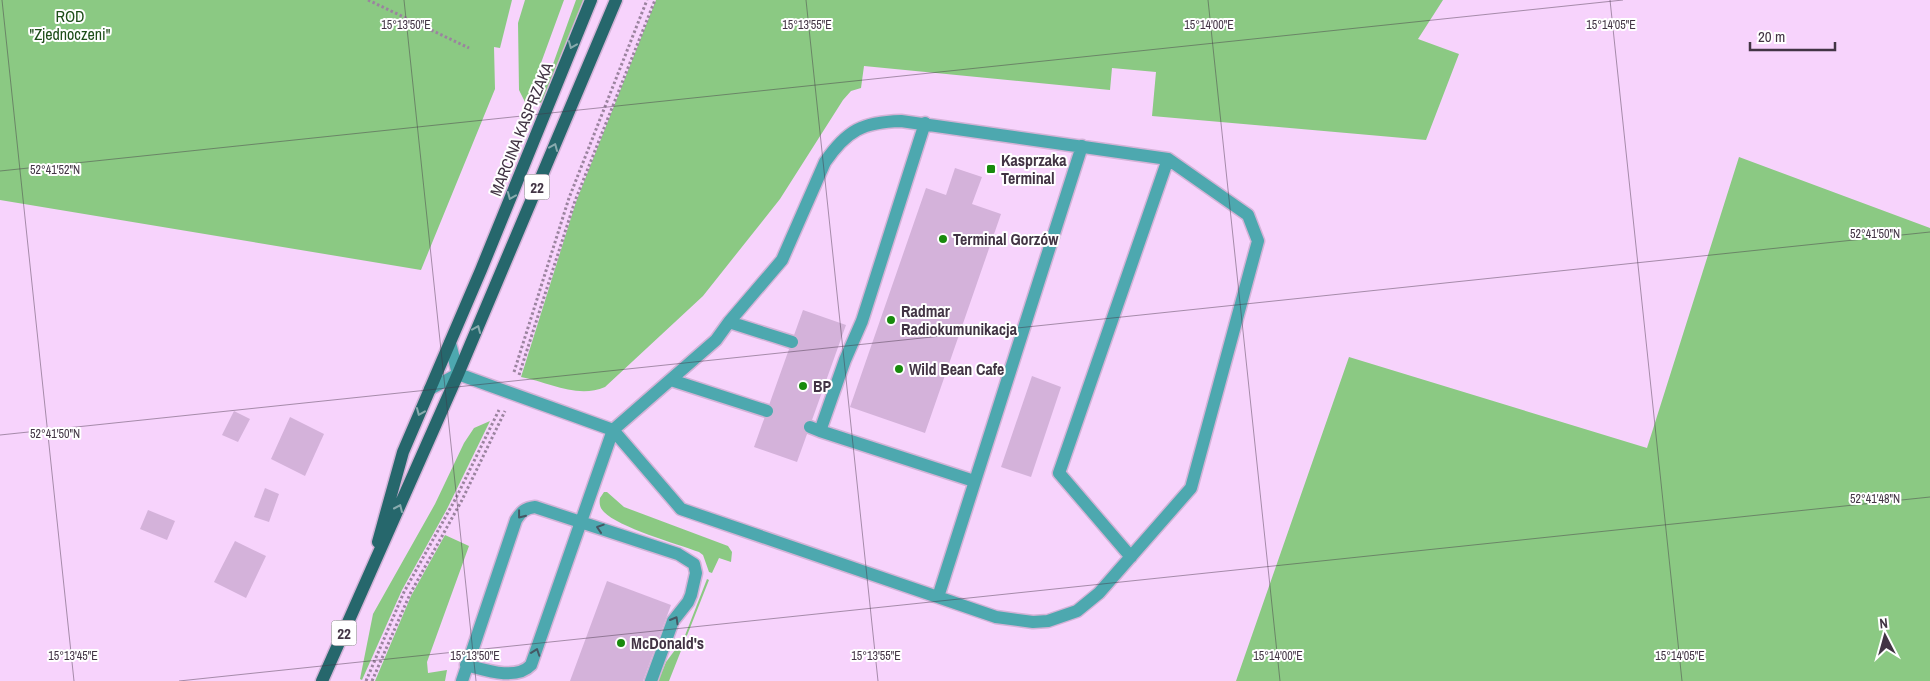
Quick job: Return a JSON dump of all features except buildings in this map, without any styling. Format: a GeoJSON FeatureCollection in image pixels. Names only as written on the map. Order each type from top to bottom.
{"type":"FeatureCollection","features":[{"type":"Feature","properties":{"kind":"main road","name":"MARCINA KASPRZAKA"},"geometry":{"type":"LineString","coordinates":[[450,343],[591,0]]}},
{"type":"Feature","properties":{"kind":"main road","name":"22"},"geometry":{"type":"LineString","coordinates":[[322,681],[458,374],[616,0]]}},
{"type":"Feature","properties":{"kind":"main road","name":"22"},"geometry":{"type":"LineString","coordinates":[[366,585],[403,452],[450,343]]}},
{"type":"Feature","properties":{"kind":"lane"},"geometry":{"type":"LineString","coordinates":[[430,389],[458,374],[613,430],[681,510],[996,617],[1033,622],[1048,621],[1070,614],[1089,603],[1191,488],[1258,241],[1248,215],[1168,159],[925,123],[878,122],[862,127],[834,148],[824,162],[782,260],[716,340],[613,430],[531,665],[527,670],[518,674],[501,674],[466,665]]}},
{"type":"Feature","properties":{"kind":"lane"},"geometry":{"type":"LineString","coordinates":[[925,123],[862,321],[840,358],[815,429],[974,481]]}},
{"type":"Feature","properties":{"kind":"lane"},"geometry":{"type":"LineString","coordinates":[[938,597],[1082,146]]}},
{"type":"Feature","properties":{"kind":"lane"},"geometry":{"type":"LineString","coordinates":[[1131,556],[1059,473],[1168,159]]}},
{"type":"Feature","properties":{"kind":"lane"},"geometry":{"type":"LineString","coordinates":[[729,322],[792,342]]}},
{"type":"Feature","properties":{"kind":"lane"},"geometry":{"type":"LineString","coordinates":[[450,343],[458,374]]}},
{"type":"Feature","properties":{"kind":"lane"},"geometry":{"type":"LineString","coordinates":[[671,380],[766,412]]}},
{"type":"Feature","properties":{"kind":"lane"},"geometry":{"type":"LineString","coordinates":[[462,681],[516,520],[527,508],[535,507],[678,554],[694,564],[696,573],[691,595],[688,602],[673,621],[651,681]]}},
{"type":"Feature","properties":{"kind":"path"},"geometry":{"type":"LineString","coordinates":[[368,0],[469,48]]}},
{"type":"Feature","properties":{"kind":"path"},"geometry":{"type":"LineString","coordinates":[[366,681],[404,592],[456,498],[509,393],[569,198],[647,0]]}},
{"type":"Feature","properties":{"kind":"path"},"geometry":{"type":"LineString","coordinates":[[372,681],[410,594],[462,500],[509,393],[574,201],[654,0]]}},
{"type":"Feature","properties":{"kind":"green space","name":"ROD \"Zjednoczeni\""},"geometry":{"type":"Polygon","coordinates":[[[0,0],[512,0],[500,48],[494,47],[495,89],[421,270],[0,200],[0,0]]]}},
{"type":"Feature","properties":{"kind":"green space"},"geometry":{"type":"Polygon","coordinates":[[[525,0],[564,0],[526,104],[519,90],[518,23],[525,0]]]}},
{"type":"Feature","properties":{"kind":"green space"},"geometry":{"type":"Polygon","coordinates":[[[576,0],[587,0],[544,102],[539,103],[576,0]]]}},
{"type":"Feature","properties":{"kind":"green space"},"geometry":{"type":"Polygon","coordinates":[[[656,0],[1443,0],[1418,39],[1459,54],[1426,140],[1152,116],[1156,72],[1112,68],[1110,90],[864,66],[861,88],[851,91],[843,100],[780,199],[703,296],[605,387],[584,391],[574,390],[521,377],[576,202],[656,0]]]}},
{"type":"Feature","properties":{"kind":"green space"},"geometry":{"type":"Polygon","coordinates":[[[1739,157],[1930,228],[1930,681],[1236,681],[1349,357],[1647,448],[1739,157]]]}},
{"type":"Feature","properties":{"kind":"green space"},"geometry":{"type":"Polygon","coordinates":[[[490,421],[447,509],[402,590],[362,680],[360,679],[373,614],[435,504],[464,443],[474,428],[490,421]]]}},
{"type":"Feature","properties":{"kind":"green space"},"geometry":{"type":"Polygon","coordinates":[[[604,492],[607,492],[624,507],[728,546],[732,552],[731,562],[719,558],[712,573],[709,572],[703,555],[699,552],[634,529],[611,518],[600,506],[600,498],[604,492]]]}},
{"type":"Feature","properties":{"kind":"green space"},"geometry":{"type":"Polygon","coordinates":[[[445,535],[469,546],[427,662],[428,673],[447,670],[445,681],[375,681],[411,596],[445,535]]]}},
{"type":"Feature","properties":{"kind":"green space"},"geometry":{"type":"Polygon","coordinates":[[[707,579],[709,580],[669,681],[658,681],[666,662],[684,638],[707,579]]]}},
{"type":"Feature","properties":{"kind":"place","name":"Kasprzaka Terminal"},"geometry":{"type":"Point","coordinates":[991,169]}},
{"type":"Feature","properties":{"kind":"place","name":"Terminal Gorzów"},"geometry":{"type":"Point","coordinates":[943,239]}},
{"type":"Feature","properties":{"kind":"place","name":"Radmar Radiokumunikacja"},"geometry":{"type":"Point","coordinates":[891,320]}},
{"type":"Feature","properties":{"kind":"place","name":"Wild Bean Cafe"},"geometry":{"type":"Point","coordinates":[899,369]}},
{"type":"Feature","properties":{"kind":"place","name":"BP"},"geometry":{"type":"Point","coordinates":[803,386]}},
{"type":"Feature","properties":{"kind":"place","name":"McDonald's"},"geometry":{"type":"Point","coordinates":[621,643]}}]}
